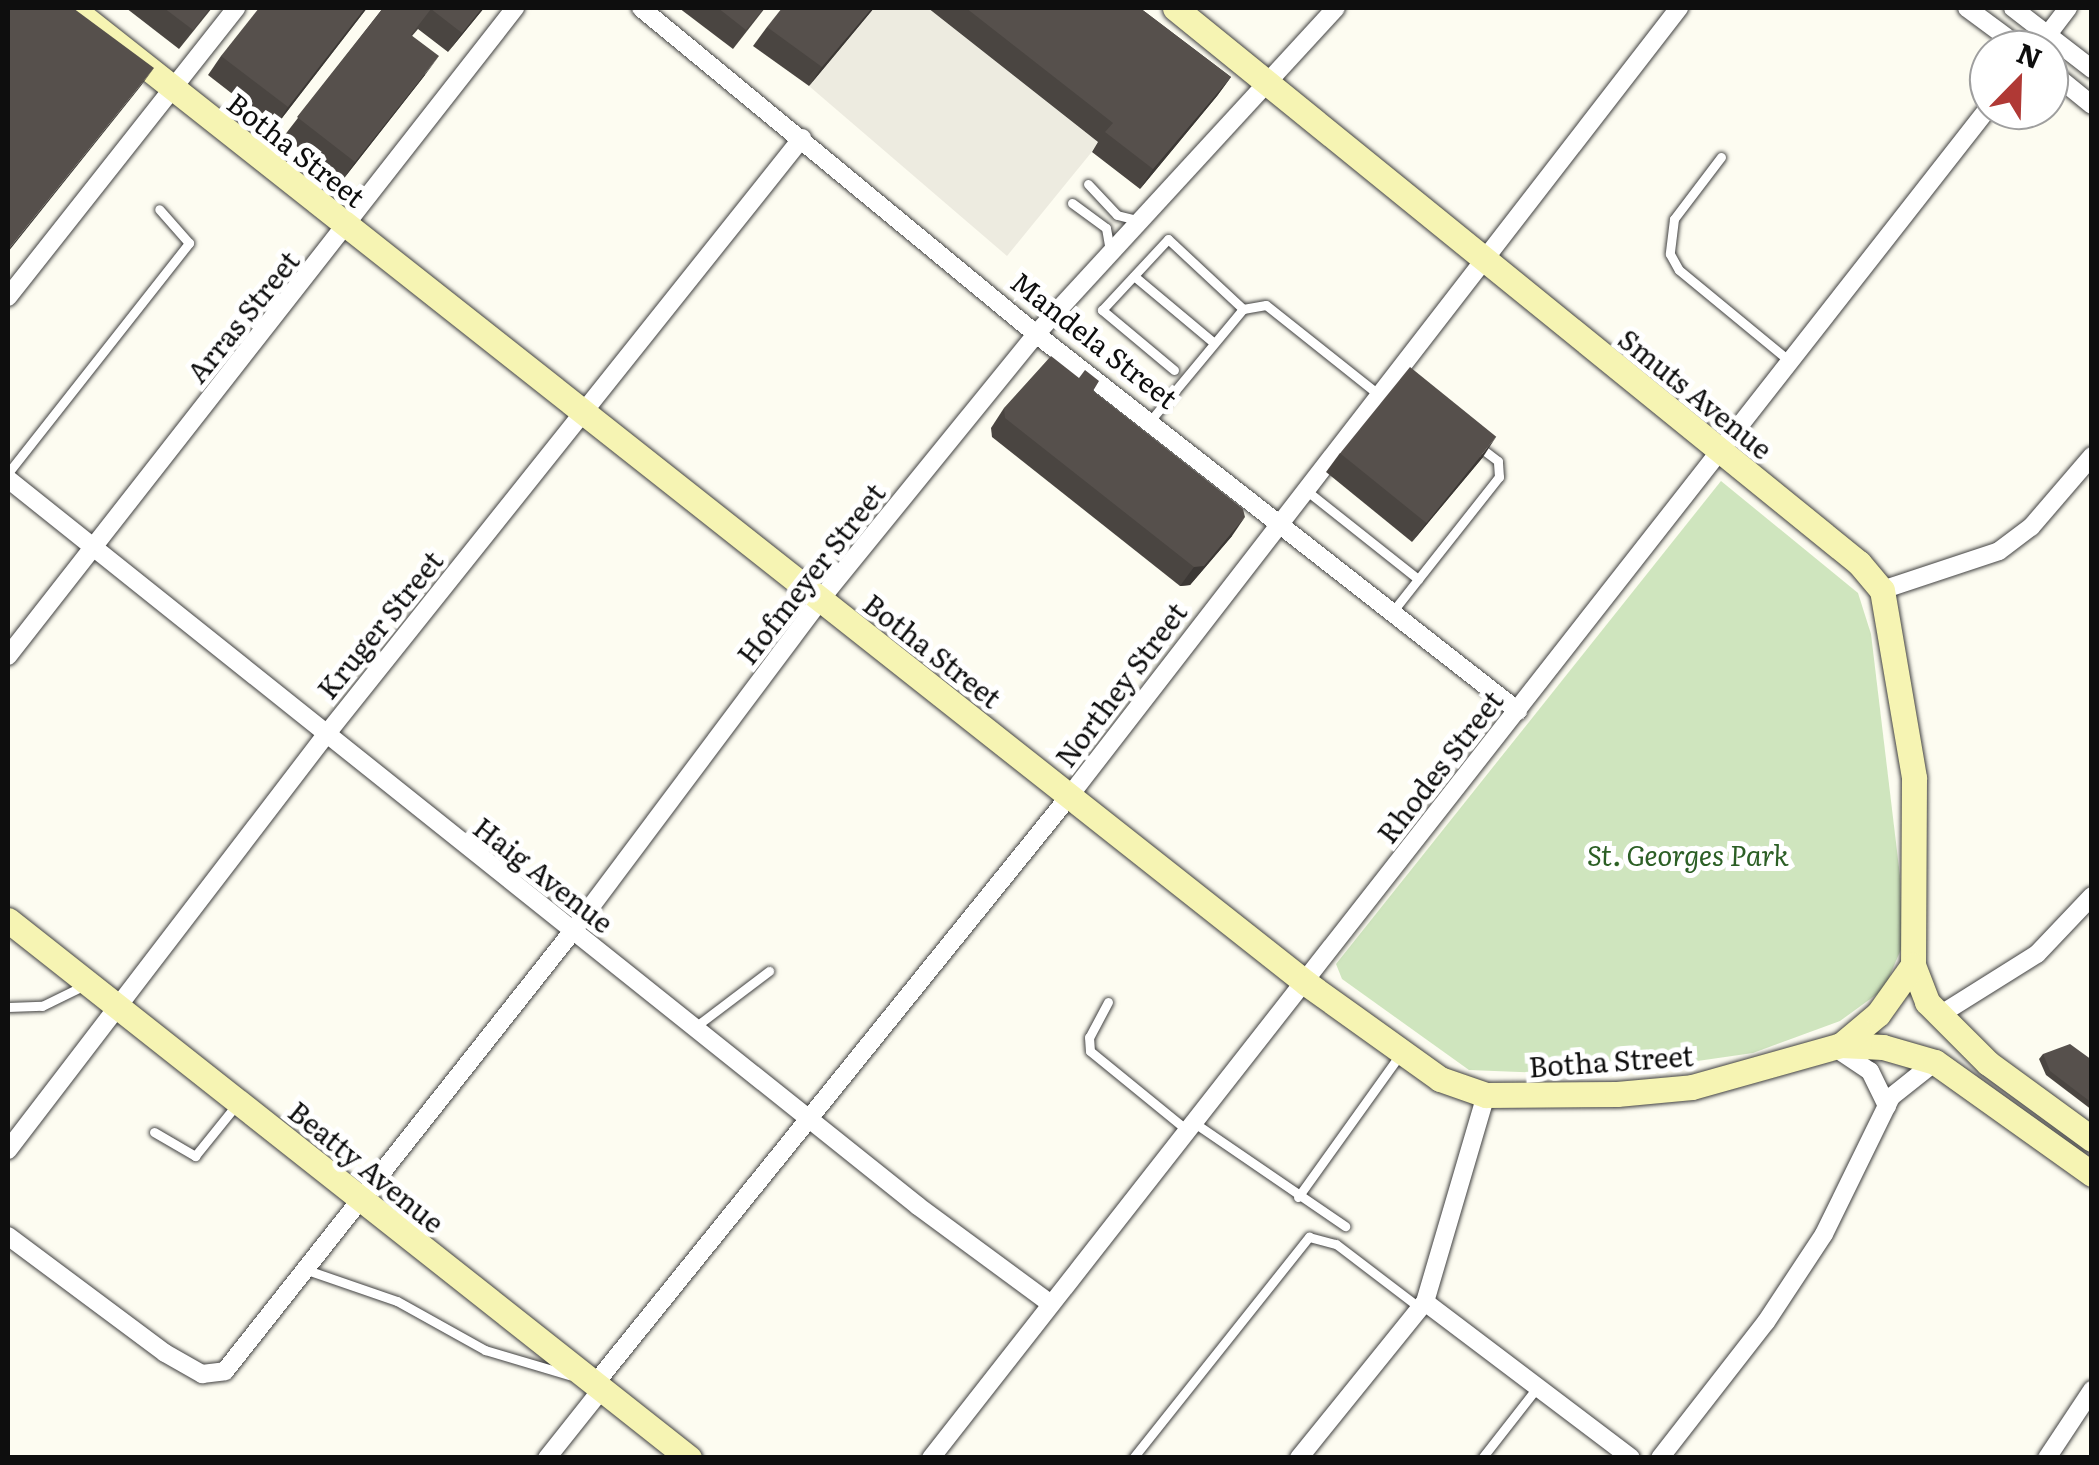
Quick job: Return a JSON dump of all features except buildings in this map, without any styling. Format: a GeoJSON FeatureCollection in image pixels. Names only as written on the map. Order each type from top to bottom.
{"type":"FeatureCollection","features":[{"type":"Feature","properties":{"kind":"main road","name":"Botha Street"},"geometry":{"type":"LineString","coordinates":[[72,8],[1306,982],[1440,1080],[1486,1095],[1692,1087],[1838,1046]]}},
{"type":"Feature","properties":{"kind":"main road","name":"Smuts Avenue"},"geometry":{"type":"LineString","coordinates":[[1174,8],[1859,563],[1882,590]]}},
{"type":"Feature","properties":{"kind":"main road"},"geometry":{"type":"LineString","coordinates":[[1882,590],[1914,778],[1912,965],[1938,1016],[1988,1063],[2092,1139]]}},
{"type":"Feature","properties":{"kind":"main road","name":"Beatty Avenue"},"geometry":{"type":"LineString","coordinates":[[8,920],[689,1458]]}},
{"type":"Feature","properties":{"kind":"main road"},"geometry":{"type":"LineString","coordinates":[[1838,1046],[1878,1014],[1912,965]]}},
{"type":"Feature","properties":{"kind":"main road"},"geometry":{"type":"LineString","coordinates":[[1838,1046],[1883,1047],[1935,1062],[2092,1174]]}},
{"type":"Feature","properties":{"kind":"street"},"geometry":{"type":"LineString","coordinates":[[8,297],[236,8]]}},
{"type":"Feature","properties":{"kind":"street","name":"Arras Street"},"geometry":{"type":"LineString","coordinates":[[8,656],[348,228],[515,8]]}},
{"type":"Feature","properties":{"kind":"street","name":"Mandela Street"},"geometry":{"type":"LineString","coordinates":[[640,8],[1036,334],[1282,522],[1518,711]]}},
{"type":"Feature","properties":{"kind":"street","name":"Hofmeyer Street"},"geometry":{"type":"LineString","coordinates":[[8,1236],[165,1354],[211,1376],[239,1356],[357,1196],[572,932],[820,600],[1036,334],[1336,8]]}},
{"type":"Feature","properties":{"kind":"street","name":"Northey Street"},"geometry":{"type":"LineString","coordinates":[[547,1458],[598,1388],[1071,794],[1378,396],[1401,382],[1485,260],[1678,8]]}},
{"type":"Feature","properties":{"kind":"street"},"geometry":{"type":"LineString","coordinates":[[1967,8],[1997,30]]}},
{"type":"Feature","properties":{"kind":"street"},"geometry":{"type":"LineString","coordinates":[[2013,8],[2032,30]]}},
{"type":"Feature","properties":{"kind":"street"},"geometry":{"type":"LineString","coordinates":[[2051,30],[2068,8]]}},
{"type":"Feature","properties":{"kind":"street"},"geometry":{"type":"LineString","coordinates":[[2069,57],[2092,69]]}},
{"type":"Feature","properties":{"kind":"street"},"geometry":{"type":"LineString","coordinates":[[2069,86],[2092,104]]}},
{"type":"Feature","properties":{"kind":"street","name":"Rhodes Street"},"geometry":{"type":"LineString","coordinates":[[931,1458],[1518,711],[1787,359],[1971,130]]}},
{"type":"Feature","properties":{"kind":"street","name":"Kruger Street"},"geometry":{"type":"LineString","coordinates":[[8,1150],[122,1008],[324,736],[802,138]]}},
{"type":"Feature","properties":{"kind":"street"},"geometry":{"type":"LineString","coordinates":[[1882,590],[1999,551],[2031,528],[2092,456]]}},
{"type":"Feature","properties":{"kind":"street","name":"Haig Avenue"},"geometry":{"type":"LineString","coordinates":[[8,476],[324,736],[1052,1304]]}},
{"type":"Feature","properties":{"kind":"street"},"geometry":{"type":"LineString","coordinates":[[1938,1016],[2037,954],[2092,896]]}},
{"type":"Feature","properties":{"kind":"street"},"geometry":{"type":"LineString","coordinates":[[1838,1046],[1870,1070],[1887,1106]]}},
{"type":"Feature","properties":{"kind":"street"},"geometry":{"type":"LineString","coordinates":[[1660,1458],[1766,1322],[1824,1234],[1901,1084],[1935,1062]]}},
{"type":"Feature","properties":{"kind":"street"},"geometry":{"type":"LineString","coordinates":[[1299,1458],[1422,1305],[1486,1095]]}},
{"type":"Feature","properties":{"kind":"street"},"geometry":{"type":"LineString","coordinates":[[1422,1305],[1539,1385],[1632,1458]]}},
{"type":"Feature","properties":{"kind":"street"},"geometry":{"type":"LineString","coordinates":[[2046,1458],[2092,1390]]}},
{"type":"Feature","properties":{"kind":"lane"},"geometry":{"type":"LineString","coordinates":[[1721,157],[1674,218],[1670,254],[1679,270],[1787,359]]}},
{"type":"Feature","properties":{"kind":"lane"},"geometry":{"type":"LineString","coordinates":[[1088,184],[1117,215],[1141,220]]}},
{"type":"Feature","properties":{"kind":"lane"},"geometry":{"type":"LineString","coordinates":[[1072,202],[1106,228],[1110,254]]}},
{"type":"Feature","properties":{"kind":"lane"},"geometry":{"type":"LineString","coordinates":[[8,476],[189,242],[159,209]]}},
{"type":"Feature","properties":{"kind":"lane"},"geometry":{"type":"LineString","coordinates":[[1174,370],[1102,310],[1168,239],[1243,309]]}},
{"type":"Feature","properties":{"kind":"lane"},"geometry":{"type":"LineString","coordinates":[[1134,276],[1214,343]]}},
{"type":"Feature","properties":{"kind":"lane"},"geometry":{"type":"LineString","coordinates":[[1150,420],[1243,309],[1266,305],[1378,396]]}},
{"type":"Feature","properties":{"kind":"lane"},"geometry":{"type":"LineString","coordinates":[[1393,611],[1499,476],[1498,461],[1466,436]]}},
{"type":"Feature","properties":{"kind":"lane"},"geometry":{"type":"LineString","coordinates":[[1306,490],[1418,579]]}},
{"type":"Feature","properties":{"kind":"lane"},"geometry":{"type":"LineString","coordinates":[[695,1026],[768,972]]}},
{"type":"Feature","properties":{"kind":"lane"},"geometry":{"type":"LineString","coordinates":[[8,1008],[42,1006],[89,983]]}},
{"type":"Feature","properties":{"kind":"lane"},"geometry":{"type":"LineString","coordinates":[[1108,1002],[1088,1038],[1090,1051],[1193,1128],[1344,1226]]}},
{"type":"Feature","properties":{"kind":"lane"},"geometry":{"type":"LineString","coordinates":[[1298,1197],[1402,1052]]}},
{"type":"Feature","properties":{"kind":"lane"},"geometry":{"type":"LineString","coordinates":[[154,1132],[195,1156],[239,1102]]}},
{"type":"Feature","properties":{"kind":"lane"},"geometry":{"type":"LineString","coordinates":[[1133,1458],[1309,1237],[1336,1244],[1422,1305]]}},
{"type":"Feature","properties":{"kind":"lane"},"geometry":{"type":"LineString","coordinates":[[304,1268],[396,1301],[486,1350],[598,1388]]}},
{"type":"Feature","properties":{"kind":"lane"},"geometry":{"type":"LineString","coordinates":[[1482,1458],[1539,1385]]}},
{"type":"Feature","properties":{"kind":"green space","name":"St. Georges Park"},"geometry":{"type":"Polygon","coordinates":[[[1721,481],[1858,593],[1871,634],[1900,876],[1902,947],[1884,989],[1840,1021],[1753,1053],[1600,1075],[1469,1070],[1342,979],[1336,964],[1721,481]]]}},
{"type":"Feature","properties":{"kind":"shaded area"},"geometry":{"type":"Polygon","coordinates":[[[874,8],[928,8],[1099,143],[1007,256],[809,86],[874,8]]]}}]}
